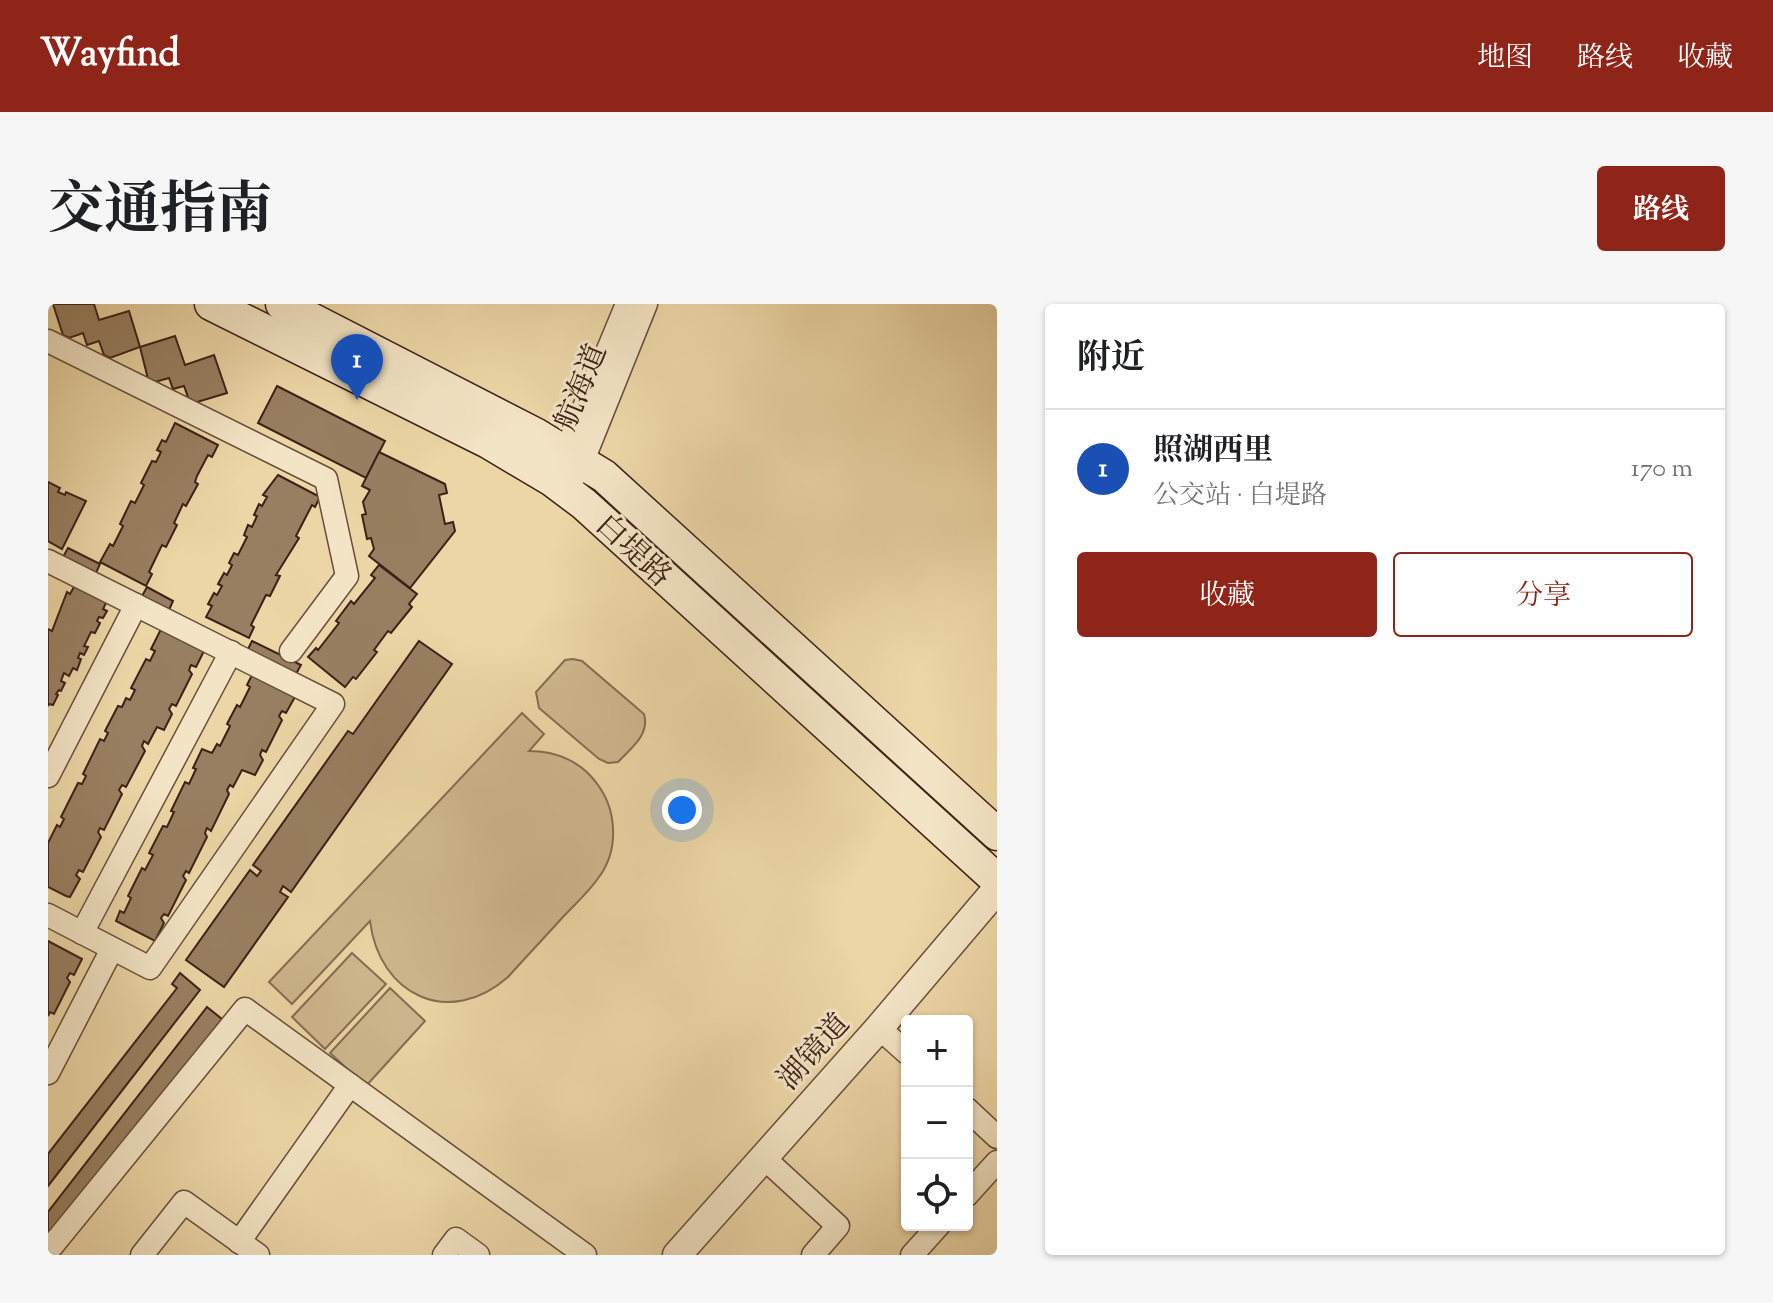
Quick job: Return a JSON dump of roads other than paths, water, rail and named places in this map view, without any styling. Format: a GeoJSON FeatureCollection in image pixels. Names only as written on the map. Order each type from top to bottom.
{"type":"FeatureCollection","features":[{"type":"Feature","properties":{"kind":"main road","name":"白堤路"},"geometry":{"type":"LineString","coordinates":[[211,304],[488,442],[561,486],[997,880]]}},
{"type":"Feature","properties":{"kind":"main road","name":"白堤路"},"geometry":{"type":"LineString","coordinates":[[282,304],[574,456],[635,501],[997,834]]}},
{"type":"Feature","properties":{"kind":"street","name":"航海道"},"geometry":{"type":"LineString","coordinates":[[574,456],[627,304]]}},
{"type":"Feature","properties":{"kind":"street","name":"航海道"},"geometry":{"type":"LineString","coordinates":[[561,486],[646,304]]}},
{"type":"Feature","properties":{"kind":"street"},"geometry":{"type":"LineString","coordinates":[[48,341],[326,479],[347,576],[291,651]]}},
{"type":"Feature","properties":{"kind":"street"},"geometry":{"type":"LineString","coordinates":[[48,915],[150,968],[333,704],[49,564]]}},
{"type":"Feature","properties":{"kind":"street"},"geometry":{"type":"LineString","coordinates":[[48,776],[136,605]]}},
{"type":"Feature","properties":{"kind":"street"},"geometry":{"type":"LineString","coordinates":[[82,933],[231,652]]}},
{"type":"Feature","properties":{"kind":"street","name":"湖镜道"},"geometry":{"type":"LineString","coordinates":[[677,1255],[879,1028],[997,889]]}},
{"type":"Feature","properties":{"kind":"street"},"geometry":{"type":"LineString","coordinates":[[48,1073],[112,949]]}},
{"type":"Feature","properties":{"kind":"street"},"geometry":{"type":"LineString","coordinates":[[48,1251],[245,1009],[585,1255]]}},
{"type":"Feature","properties":{"kind":"street"},"geometry":{"type":"LineString","coordinates":[[879,1028],[901,1048]]}},
{"type":"Feature","properties":{"kind":"street"},"geometry":{"type":"LineString","coordinates":[[239,1242],[350,1085]]}},
{"type":"Feature","properties":{"kind":"street"},"geometry":{"type":"LineString","coordinates":[[973,1115],[997,1137]]}},
{"type":"Feature","properties":{"kind":"street"},"geometry":{"type":"LineString","coordinates":[[764,1158],[838,1226],[813,1255]]}},
{"type":"Feature","properties":{"kind":"street"},"geometry":{"type":"LineString","coordinates":[[973,1188],[997,1162]]}},
{"type":"Feature","properties":{"kind":"street"},"geometry":{"type":"LineString","coordinates":[[142,1255],[184,1202],[258,1255]]}},
{"type":"Feature","properties":{"kind":"street"},"geometry":{"type":"LineString","coordinates":[[912,1255],[934,1231]]}},
{"type":"Feature","properties":{"kind":"street"},"geometry":{"type":"LineString","coordinates":[[444,1255],[456,1239],[478,1255]]}},
{"type":"Feature","properties":{"kind":"place","name":"照湖西里"},"geometry":{"type":"Point","coordinates":[357,400]}}]}
